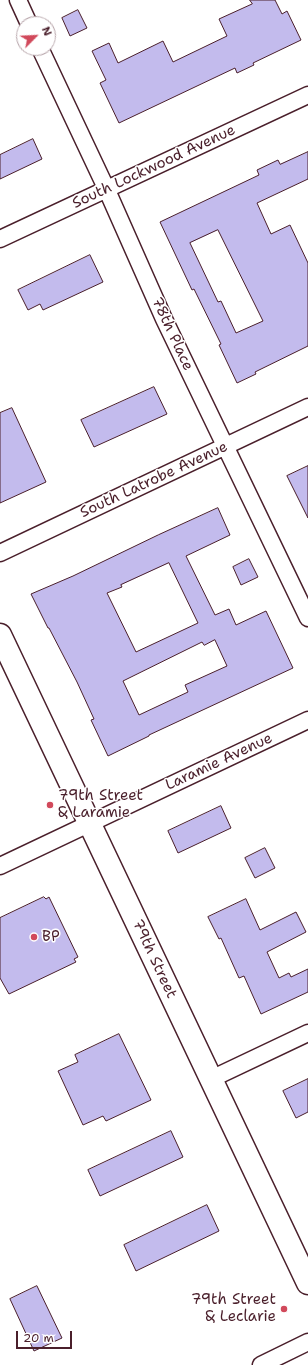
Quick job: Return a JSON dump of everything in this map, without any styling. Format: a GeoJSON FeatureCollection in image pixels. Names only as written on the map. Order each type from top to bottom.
{"type":"FeatureCollection","features":[{"type":"Feature","properties":{"kind":"main road","name":"79th Street"},"geometry":{"type":"LineString","coordinates":[[0,635],[308,1283]]}},
{"type":"Feature","properties":{"kind":"street"},"geometry":{"type":"LineString","coordinates":[[18,0],[25,16]]}},
{"type":"Feature","properties":{"kind":"street","name":"78th Place"},"geometry":{"type":"LineString","coordinates":[[44,56],[106,188],[164,319],[308,618]]}},
{"type":"Feature","properties":{"kind":"street","name":"South Lockwood Avenue"},"geometry":{"type":"LineString","coordinates":[[0,239],[106,188],[308,95]]}},
{"type":"Feature","properties":{"kind":"street","name":"South Latrobe Avenue"},"geometry":{"type":"LineString","coordinates":[[0,553],[308,407]]}},
{"type":"Feature","properties":{"kind":"street","name":"Laramie Avenue"},"geometry":{"type":"LineString","coordinates":[[0,866],[308,720]]}},
{"type":"Feature","properties":{"kind":"street"},"geometry":{"type":"LineString","coordinates":[[211,1079],[308,1033]]}},
{"type":"Feature","properties":{"kind":"street"},"geometry":{"type":"LineString","coordinates":[[261,1365],[308,1342]]}},
{"type":"Feature","properties":{"kind":"building"},"geometry":{"type":"Polygon","coordinates":[[[250,0],[275,0],[282,14],[287,11],[301,40],[253,63],[254,65],[237,73],[235,68],[119,123],[100,83],[106,80],[92,51],[109,43],[118,63],[163,41],[173,62],[227,36],[219,19],[252,4],[250,0]]]}},
{"type":"Feature","properties":{"kind":"building"},"geometry":{"type":"Polygon","coordinates":[[[78,10],[87,28],[70,36],[62,18],[78,10]]]}},
{"type":"Feature","properties":{"kind":"building"},"geometry":{"type":"Polygon","coordinates":[[[33,139],[42,159],[0,179],[0,155],[33,139]]]}},
{"type":"Feature","properties":{"kind":"building"},"geometry":{"type":"Polygon","coordinates":[[[308,152],[308,179],[257,203],[271,234],[290,225],[308,263],[308,346],[255,372],[256,374],[237,383],[219,345],[221,344],[194,289],[192,290],[160,222],[259,175],[257,170],[278,160],[280,164],[308,152]],[[218,230],[190,243],[218,302],[221,301],[236,333],[263,321],[218,230]]]}},
{"type":"Feature","properties":{"kind":"building"},"geometry":{"type":"Polygon","coordinates":[[[90,255],[103,282],[43,310],[40,304],[28,310],[18,290],[90,255]]]}},
{"type":"Feature","properties":{"kind":"building"},"geometry":{"type":"Polygon","coordinates":[[[154,387],[167,414],[94,447],[81,420],[154,387]]]}},
{"type":"Feature","properties":{"kind":"building"},"geometry":{"type":"Polygon","coordinates":[[[12,408],[46,482],[0,503],[0,413],[12,408]]]}},
{"type":"Feature","properties":{"kind":"building"},"geometry":{"type":"Polygon","coordinates":[[[308,466],[308,518],[287,476],[308,466]]]}},
{"type":"Feature","properties":{"kind":"building"},"geometry":{"type":"Polygon","coordinates":[[[218,508],[230,535],[186,556],[215,615],[229,609],[236,625],[266,611],[293,668],[149,735],[108,756],[91,720],[94,719],[77,682],[31,594],[73,576],[218,508]],[[169,563],[107,593],[136,652],[198,623],[169,563]],[[215,640],[204,645],[202,642],[123,681],[139,715],[188,692],[185,685],[227,666],[215,640]]]}},
{"type":"Feature","properties":{"kind":"building"},"geometry":{"type":"Polygon","coordinates":[[[249,559],[258,577],[241,585],[233,567],[249,559]]]}},
{"type":"Feature","properties":{"kind":"building"},"geometry":{"type":"Polygon","coordinates":[[[221,806],[231,828],[178,853],[168,831],[221,806]]]}},
{"type":"Feature","properties":{"kind":"building"},"geometry":{"type":"Polygon","coordinates":[[[265,848],[275,868],[255,878],[245,858],[265,848]]]}},
{"type":"Feature","properties":{"kind":"building","name":"BP"},"geometry":{"type":"Polygon","coordinates":[[[44,897],[46,899],[49,897],[78,957],[74,959],[76,962],[9,994],[0,978],[0,918],[44,897]]]}},
{"type":"Feature","properties":{"kind":"building"},"geometry":{"type":"Polygon","coordinates":[[[246,899],[260,930],[296,912],[306,932],[267,952],[279,978],[289,973],[291,977],[308,969],[308,992],[261,1014],[244,976],[239,978],[221,938],[219,939],[208,917],[246,899]]]}},
{"type":"Feature","properties":{"kind":"building"},"geometry":{"type":"Polygon","coordinates":[[[119,1034],[151,1100],[106,1121],[103,1116],[83,1125],[58,1071],[78,1062],[75,1055],[119,1034]]]}},
{"type":"Feature","properties":{"kind":"building"},"geometry":{"type":"Polygon","coordinates":[[[308,1079],[308,1112],[296,1118],[283,1091],[308,1079]]]}},
{"type":"Feature","properties":{"kind":"building"},"geometry":{"type":"Polygon","coordinates":[[[171,1131],[183,1157],[100,1196],[88,1170],[171,1131]]]}},
{"type":"Feature","properties":{"kind":"building"},"geometry":{"type":"Polygon","coordinates":[[[207,1205],[219,1231],[136,1271],[124,1245],[207,1205]]]}},
{"type":"Feature","properties":{"kind":"building"},"geometry":{"type":"Polygon","coordinates":[[[37,1286],[62,1338],[34,1351],[10,1299],[37,1286]]]}},
{"type":"Feature","properties":{"kind":"place","name":"79th Street & Laramie"},"geometry":{"type":"Point","coordinates":[50,805]}},
{"type":"Feature","properties":{"kind":"place","name":"BP"},"geometry":{"type":"Point","coordinates":[34,937]}},
{"type":"Feature","properties":{"kind":"place","name":"79th Street & Leclarie"},"geometry":{"type":"Point","coordinates":[284,1309]}}]}
